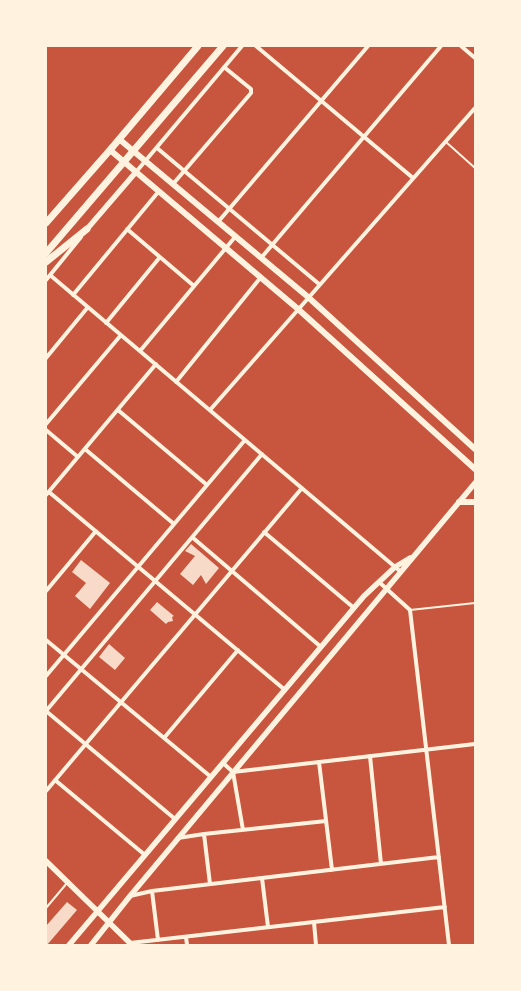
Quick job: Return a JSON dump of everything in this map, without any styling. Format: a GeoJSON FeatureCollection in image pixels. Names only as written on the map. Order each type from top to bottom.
{"type":"FeatureCollection","features":[{"type":"Feature","properties":{"kind":"highway"},"geometry":{"type":"LineString","coordinates":[[46,223],[198,46]]}},
{"type":"Feature","properties":{"kind":"highway"},"geometry":{"type":"LineString","coordinates":[[46,254],[223,46]]}},
{"type":"Feature","properties":{"kind":"highway"},"geometry":{"type":"LineString","coordinates":[[46,262],[87,229]]}},
{"type":"Feature","properties":{"kind":"main road"},"geometry":{"type":"LineString","coordinates":[[119,139],[308,297],[475,449]]}},
{"type":"Feature","properties":{"kind":"main road"},"geometry":{"type":"LineString","coordinates":[[110,150],[298,309],[475,469]]}},
{"type":"Feature","properties":{"kind":"main road"},"geometry":{"type":"LineString","coordinates":[[459,502],[475,502]]}},
{"type":"Feature","properties":{"kind":"street"},"geometry":{"type":"LineString","coordinates":[[46,280],[87,229],[146,162],[242,46]]}},
{"type":"Feature","properties":{"kind":"street"},"geometry":{"type":"LineString","coordinates":[[256,46],[413,178]]}},
{"type":"Feature","properties":{"kind":"street"},"geometry":{"type":"LineString","coordinates":[[218,222],[368,46]]}},
{"type":"Feature","properties":{"kind":"street"},"geometry":{"type":"LineString","coordinates":[[262,258],[441,46]]}},
{"type":"Feature","properties":{"kind":"street"},"geometry":{"type":"LineString","coordinates":[[461,46],[475,58]]}},
{"type":"Feature","properties":{"kind":"street"},"geometry":{"type":"LineString","coordinates":[[173,184],[251,93],[251,89],[224,67]]}},
{"type":"Feature","properties":{"kind":"street"},"geometry":{"type":"LineString","coordinates":[[210,410],[475,108]]}},
{"type":"Feature","properties":{"kind":"street"},"geometry":{"type":"LineString","coordinates":[[157,148],[320,284]]}},
{"type":"Feature","properties":{"kind":"street"},"geometry":{"type":"LineString","coordinates":[[73,295],[159,191]]}},
{"type":"Feature","properties":{"kind":"street"},"geometry":{"type":"LineString","coordinates":[[127,229],[194,286]]}},
{"type":"Feature","properties":{"kind":"street"},"geometry":{"type":"LineString","coordinates":[[140,352],[235,237]]}},
{"type":"Feature","properties":{"kind":"street"},"geometry":{"type":"LineString","coordinates":[[106,323],[160,257]]}},
{"type":"Feature","properties":{"kind":"street"},"geometry":{"type":"LineString","coordinates":[[50,275],[401,572]]}},
{"type":"Feature","properties":{"kind":"street"},"geometry":{"type":"LineString","coordinates":[[176,382],[261,277]]}},
{"type":"Feature","properties":{"kind":"street"},"geometry":{"type":"LineString","coordinates":[[46,358],[88,307]]}},
{"type":"Feature","properties":{"kind":"street"},"geometry":{"type":"LineString","coordinates":[[46,424],[121,335]]}},
{"type":"Feature","properties":{"kind":"street"},"geometry":{"type":"LineString","coordinates":[[156,364],[48,494],[96,531],[285,690]]}},
{"type":"Feature","properties":{"kind":"street"},"geometry":{"type":"LineString","coordinates":[[118,410],[207,484]]}},
{"type":"Feature","properties":{"kind":"street"},"geometry":{"type":"LineString","coordinates":[[46,430],[78,457]]}},
{"type":"Feature","properties":{"kind":"street"},"geometry":{"type":"LineString","coordinates":[[46,676],[245,440]]}},
{"type":"Feature","properties":{"kind":"street"},"geometry":{"type":"LineString","coordinates":[[85,449],[174,524]]}},
{"type":"Feature","properties":{"kind":"street"},"geometry":{"type":"LineString","coordinates":[[175,819],[46,711],[262,454]]}},
{"type":"Feature","properties":{"kind":"street"},"geometry":{"type":"LineString","coordinates":[[91,945],[178,838],[475,483]]}},
{"type":"Feature","properties":{"kind":"street"},"geometry":{"type":"LineString","coordinates":[[46,791],[302,488]]}},
{"type":"Feature","properties":{"kind":"street"},"geometry":{"type":"LineString","coordinates":[[46,591],[96,531]]}},
{"type":"Feature","properties":{"kind":"street"},"geometry":{"type":"LineString","coordinates":[[264,532],[354,608]]}},
{"type":"Feature","properties":{"kind":"street"},"geometry":{"type":"LineString","coordinates":[[192,537],[321,646]]}},
{"type":"Feature","properties":{"kind":"street"},"geometry":{"type":"LineString","coordinates":[[69,945],[354,608],[378,582],[395,567],[414,556]]}},
{"type":"Feature","properties":{"kind":"street"},"geometry":{"type":"LineString","coordinates":[[378,582],[410,610],[449,945]]}},
{"type":"Feature","properties":{"kind":"street"},"geometry":{"type":"LineString","coordinates":[[46,640],[211,777]]}},
{"type":"Feature","properties":{"kind":"street"},"geometry":{"type":"LineString","coordinates":[[164,738],[238,650]]}},
{"type":"Feature","properties":{"kind":"street"},"geometry":{"type":"LineString","coordinates":[[233,772],[475,744]]}},
{"type":"Feature","properties":{"kind":"street"},"geometry":{"type":"LineString","coordinates":[[370,756],[382,864]]}},
{"type":"Feature","properties":{"kind":"street"},"geometry":{"type":"LineString","coordinates":[[320,762],[332,870]]}},
{"type":"Feature","properties":{"kind":"street"},"geometry":{"type":"LineString","coordinates":[[223,763],[233,772],[243,830]]}},
{"type":"Feature","properties":{"kind":"street"},"geometry":{"type":"LineString","coordinates":[[55,780],[145,855]]}},
{"type":"Feature","properties":{"kind":"street"},"geometry":{"type":"LineString","coordinates":[[178,838],[326,821]]}},
{"type":"Feature","properties":{"kind":"street"},"geometry":{"type":"LineString","coordinates":[[204,834],[210,884]]}},
{"type":"Feature","properties":{"kind":"street"},"geometry":{"type":"LineString","coordinates":[[130,896],[152,891],[439,857]]}},
{"type":"Feature","properties":{"kind":"street"},"geometry":{"type":"LineString","coordinates":[[46,861],[131,944],[445,907]]}},
{"type":"Feature","properties":{"kind":"street"},"geometry":{"type":"LineString","coordinates":[[262,878],[268,927]]}},
{"type":"Feature","properties":{"kind":"street"},"geometry":{"type":"LineString","coordinates":[[152,891],[158,940]]}},
{"type":"Feature","properties":{"kind":"street"},"geometry":{"type":"LineString","coordinates":[[314,922],[316,945]]}},
{"type":"Feature","properties":{"kind":"street"},"geometry":{"type":"LineString","coordinates":[[186,937],[187,945]]}},
{"type":"Feature","properties":{"kind":"lane"},"geometry":{"type":"LineString","coordinates":[[446,141],[475,168]]}},
{"type":"Feature","properties":{"kind":"lane"},"geometry":{"type":"LineString","coordinates":[[410,610],[475,603]]}},
{"type":"Feature","properties":{"kind":"lane"},"geometry":{"type":"LineString","coordinates":[[46,908],[68,882]]}},
{"type":"Feature","properties":{"kind":"building"},"geometry":{"type":"Polygon","coordinates":[[[191,544],[219,568],[206,584],[201,575],[193,585],[180,574],[195,556],[185,551],[191,544]]]}},
{"type":"Feature","properties":{"kind":"building"},"geometry":{"type":"Polygon","coordinates":[[[81,560],[110,583],[90,609],[75,596],[86,583],[72,572],[81,560]]]}},
{"type":"Feature","properties":{"kind":"building"},"geometry":{"type":"Polygon","coordinates":[[[157,602],[174,616],[172,617],[173,621],[166,624],[150,610],[157,602]]]}},
{"type":"Feature","properties":{"kind":"building"},"geometry":{"type":"Polygon","coordinates":[[[109,644],[125,658],[115,670],[99,657],[109,644]]]}},
{"type":"Feature","properties":{"kind":"building"},"geometry":{"type":"Polygon","coordinates":[[[67,902],[77,910],[46,945],[46,926],[67,902]]]}}]}
